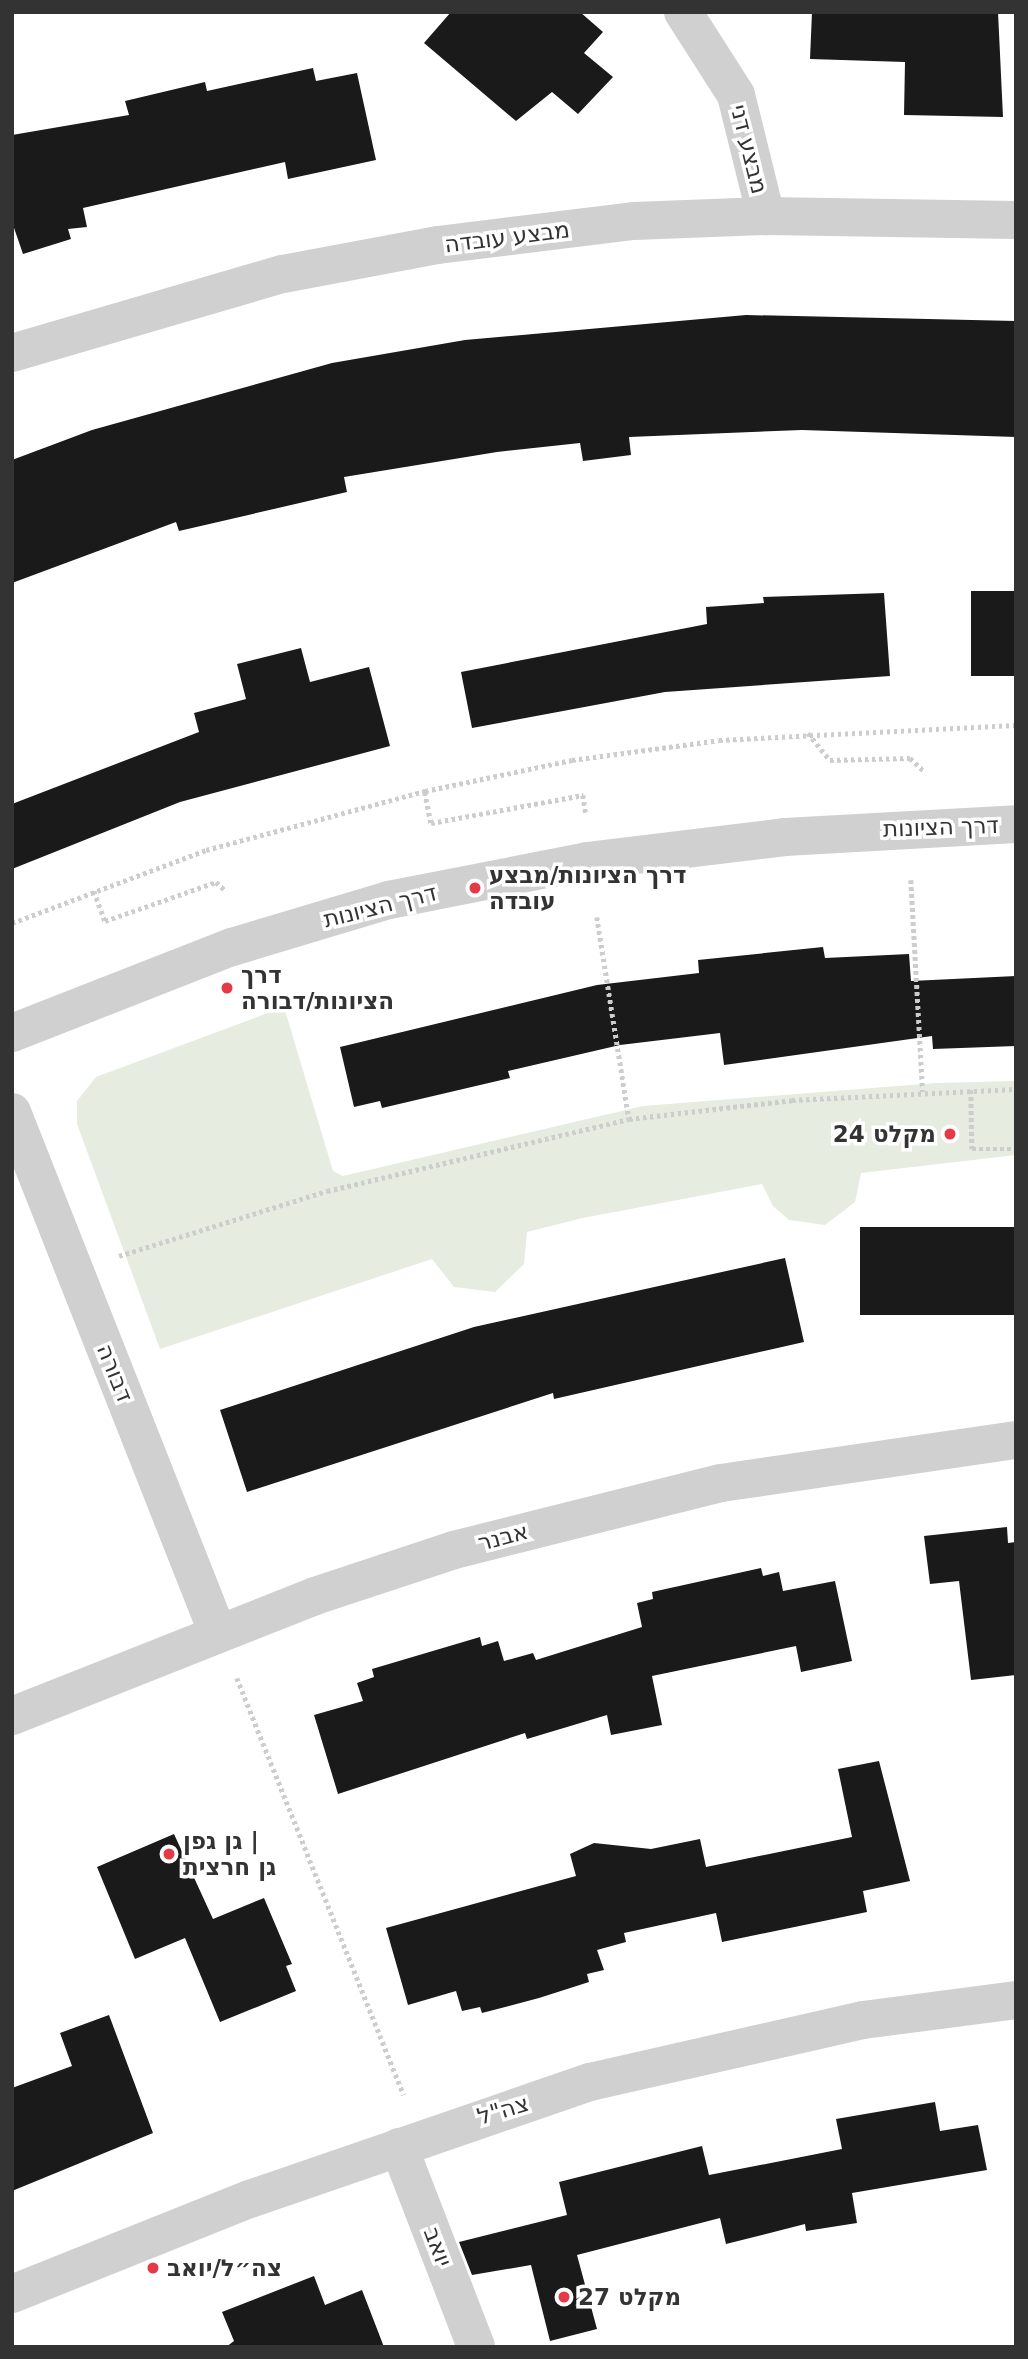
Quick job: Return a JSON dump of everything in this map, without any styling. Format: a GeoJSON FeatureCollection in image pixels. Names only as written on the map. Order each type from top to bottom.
{"type":"FeatureCollection","features":[{"type":"Feature","properties":{"kind":"street","name":"מבצע דני"},"geometry":{"type":"LineString","coordinates":[[683,12],[736,95],[766,216]]}},
{"type":"Feature","properties":{"kind":"street","name":"מבצע עובדה"},"geometry":{"type":"LineString","coordinates":[[12,352],[283,274],[438,245],[634,221],[766,216],[1016,220]]}},
{"type":"Feature","properties":{"kind":"street","name":"דרך הציונות"},"geometry":{"type":"LineString","coordinates":[[12,1033],[232,947],[389,900],[587,861],[785,837],[1016,824]]}},
{"type":"Feature","properties":{"kind":"street","name":"דבורה"},"geometry":{"type":"LineString","coordinates":[[12,1112],[218,1634]]}},
{"type":"Feature","properties":{"kind":"street","name":"אבנר"},"geometry":{"type":"LineString","coordinates":[[12,1716],[218,1634],[454,1550],[695,1489],[1016,1440]]}},
{"type":"Feature","properties":{"kind":"street","name":"צה\"ל"},"geometry":{"type":"LineString","coordinates":[[12,2294],[399,2147],[590,2082],[709,2053],[863,2021],[1016,2000]]}},
{"type":"Feature","properties":{"kind":"street","name":"יואב"},"geometry":{"type":"LineString","coordinates":[[399,2147],[477,2347]]}},
{"type":"Feature","properties":{"kind":"path"},"geometry":{"type":"LineString","coordinates":[[12,923],[206,850],[425,791],[656,746],[808,733],[1016,724]]}},
{"type":"Feature","properties":{"kind":"path"},"geometry":{"type":"LineString","coordinates":[[808,733],[830,761],[910,758],[923,771]]}},
{"type":"Feature","properties":{"kind":"path"},"geometry":{"type":"LineString","coordinates":[[425,791],[431,823],[583,795],[587,818]]}},
{"type":"Feature","properties":{"kind":"path"},"geometry":{"type":"LineString","coordinates":[[911,880],[923,1092]]}},
{"type":"Feature","properties":{"kind":"path"},"geometry":{"type":"LineString","coordinates":[[94,891],[105,921],[216,882],[226,891]]}},
{"type":"Feature","properties":{"kind":"path"},"geometry":{"type":"LineString","coordinates":[[597,917],[629,1119]]}},
{"type":"Feature","properties":{"kind":"path"},"geometry":{"type":"LineString","coordinates":[[115,1257],[327,1191],[629,1119],[923,1092],[1016,1089]]}},
{"type":"Feature","properties":{"kind":"path"},"geometry":{"type":"LineString","coordinates":[[971,1090],[972,1149],[1016,1149]]}},
{"type":"Feature","properties":{"kind":"path"},"geometry":{"type":"LineString","coordinates":[[235,1674],[405,2099]]}},
{"type":"Feature","properties":{"kind":"shaded area"},"geometry":{"type":"Polygon","coordinates":[[[284,1007],[333,1171],[343,1176],[643,1106],[936,1083],[1016,1081],[1016,1155],[861,1173],[855,1202],[825,1225],[789,1220],[773,1206],[762,1184],[583,1218],[527,1232],[524,1264],[495,1292],[454,1287],[432,1259],[160,1349],[77,1124],[77,1101],[96,1077],[284,1007]]]}},
{"type":"Feature","properties":{"kind":"building"},"geometry":{"type":"Polygon","coordinates":[[[451,12],[580,12],[603,32],[584,53],[613,77],[578,114],[552,92],[516,121],[424,43],[451,12]]]}},
{"type":"Feature","properties":{"kind":"building"},"geometry":{"type":"Polygon","coordinates":[[[812,12],[998,12],[1003,117],[904,115],[905,62],[810,59],[812,12]]]}},
{"type":"Feature","properties":{"kind":"building"},"geometry":{"type":"Polygon","coordinates":[[[313,68],[316,81],[357,73],[376,160],[288,179],[285,162],[83,208],[87,227],[68,229],[71,239],[23,254],[12,222],[12,135],[129,115],[125,101],[205,82],[207,91],[313,68]]]}},
{"type":"Feature","properties":{"kind":"building"},"geometry":{"type":"Polygon","coordinates":[[[746,315],[1016,321],[1016,437],[802,430],[629,437],[631,455],[583,461],[580,443],[497,452],[344,477],[347,492],[179,531],[176,522],[12,583],[12,460],[92,430],[332,363],[465,340],[746,315]]]}},
{"type":"Feature","properties":{"kind":"building"},"geometry":{"type":"Polygon","coordinates":[[[971,591],[1016,591],[1016,676],[971,676],[971,591]]]}},
{"type":"Feature","properties":{"kind":"building"},"geometry":{"type":"Polygon","coordinates":[[[884,593],[890,676],[665,692],[472,728],[461,672],[707,624],[706,607],[764,603],[763,597],[884,593]]]}},
{"type":"Feature","properties":{"kind":"building"},"geometry":{"type":"Polygon","coordinates":[[[301,648],[310,682],[369,667],[390,746],[180,802],[12,869],[12,804],[199,732],[194,713],[246,699],[237,664],[301,648]]]}},
{"type":"Feature","properties":{"kind":"building"},"geometry":{"type":"Polygon","coordinates":[[[823,947],[825,958],[909,954],[911,981],[1016,976],[1016,1046],[933,1049],[932,1036],[724,1065],[720,1033],[620,1045],[508,1071],[510,1078],[382,1108],[380,1101],[354,1107],[340,1047],[597,985],[699,973],[698,960],[823,947]]]}},
{"type":"Feature","properties":{"kind":"building"},"geometry":{"type":"Polygon","coordinates":[[[860,1227],[1016,1227],[1016,1315],[860,1315],[860,1227]]]}},
{"type":"Feature","properties":{"kind":"building"},"geometry":{"type":"Polygon","coordinates":[[[785,1258],[804,1342],[554,1399],[553,1393],[247,1492],[220,1410],[474,1327],[785,1258]]]}},
{"type":"Feature","properties":{"kind":"building"},"geometry":{"type":"Polygon","coordinates":[[[1007,1527],[1008,1543],[1016,1542],[1016,1675],[971,1680],[959,1581],[930,1584],[924,1536],[1007,1527]]]}},
{"type":"Feature","properties":{"kind":"building"},"geometry":{"type":"Polygon","coordinates":[[[761,1568],[763,1576],[779,1572],[783,1591],[835,1581],[852,1661],[801,1672],[796,1646],[652,1676],[662,1725],[611,1735],[607,1715],[527,1739],[525,1733],[338,1794],[314,1715],[363,1701],[357,1683],[374,1677],[372,1669],[480,1637],[482,1646],[498,1641],[504,1661],[533,1653],[536,1660],[642,1627],[637,1603],[653,1599],[652,1592],[761,1568]]]}},
{"type":"Feature","properties":{"kind":"building"},"geometry":{"type":"Polygon","coordinates":[[[879,1761],[910,1881],[863,1891],[867,1912],[722,1942],[716,1913],[624,1933],[626,1942],[597,1950],[604,1970],[587,1974],[589,1982],[539,1998],[482,2013],[480,2007],[462,2011],[456,1991],[408,2005],[386,1928],[576,1876],[570,1854],[594,1843],[651,1849],[700,1839],[706,1867],[852,1837],[838,1769],[879,1761]]]}},
{"type":"Feature","properties":{"kind":"building"},"geometry":{"type":"Polygon","coordinates":[[[174,1834],[213,1919],[264,1898],[292,1964],[286,1966],[296,1991],[220,2022],[185,1938],[135,1959],[97,1867],[174,1834]]]}},
{"type":"Feature","properties":{"kind":"building"},"geometry":{"type":"Polygon","coordinates":[[[109,2015],[153,2133],[12,2191],[12,2088],[72,2066],[60,2033],[109,2015]]]}},
{"type":"Feature","properties":{"kind":"building"},"geometry":{"type":"Polygon","coordinates":[[[935,2102],[940,2131],[978,2125],[987,2170],[852,2193],[857,2223],[806,2231],[805,2224],[726,2244],[720,2218],[577,2255],[597,2329],[550,2341],[531,2265],[472,2275],[459,2242],[567,2215],[559,2182],[702,2146],[709,2175],[842,2149],[836,2119],[935,2102]]]}},
{"type":"Feature","properties":{"kind":"building"},"geometry":{"type":"Polygon","coordinates":[[[314,2276],[325,2305],[362,2290],[384,2347],[226,2347],[234,2341],[222,2312],[314,2276]]]}},
{"type":"Feature","properties":{"kind":"place","name":"דרך הציונות/מבצע עובדה"},"geometry":{"type":"Point","coordinates":[475,888]}},
{"type":"Feature","properties":{"kind":"place","name":"דרך הציונות/דבורה"},"geometry":{"type":"Point","coordinates":[227,988]}},
{"type":"Feature","properties":{"kind":"place","name":"מקלט 24"},"geometry":{"type":"Point","coordinates":[950,1134]}},
{"type":"Feature","properties":{"kind":"place","name":"גן גפן | גן חרצית"},"geometry":{"type":"Point","coordinates":[169,1854]}},
{"type":"Feature","properties":{"kind":"place","name":"צה״ל/יואב"},"geometry":{"type":"Point","coordinates":[153,2268]}},
{"type":"Feature","properties":{"kind":"place","name":"מקלט 27"},"geometry":{"type":"Point","coordinates":[564,2297]}}]}
